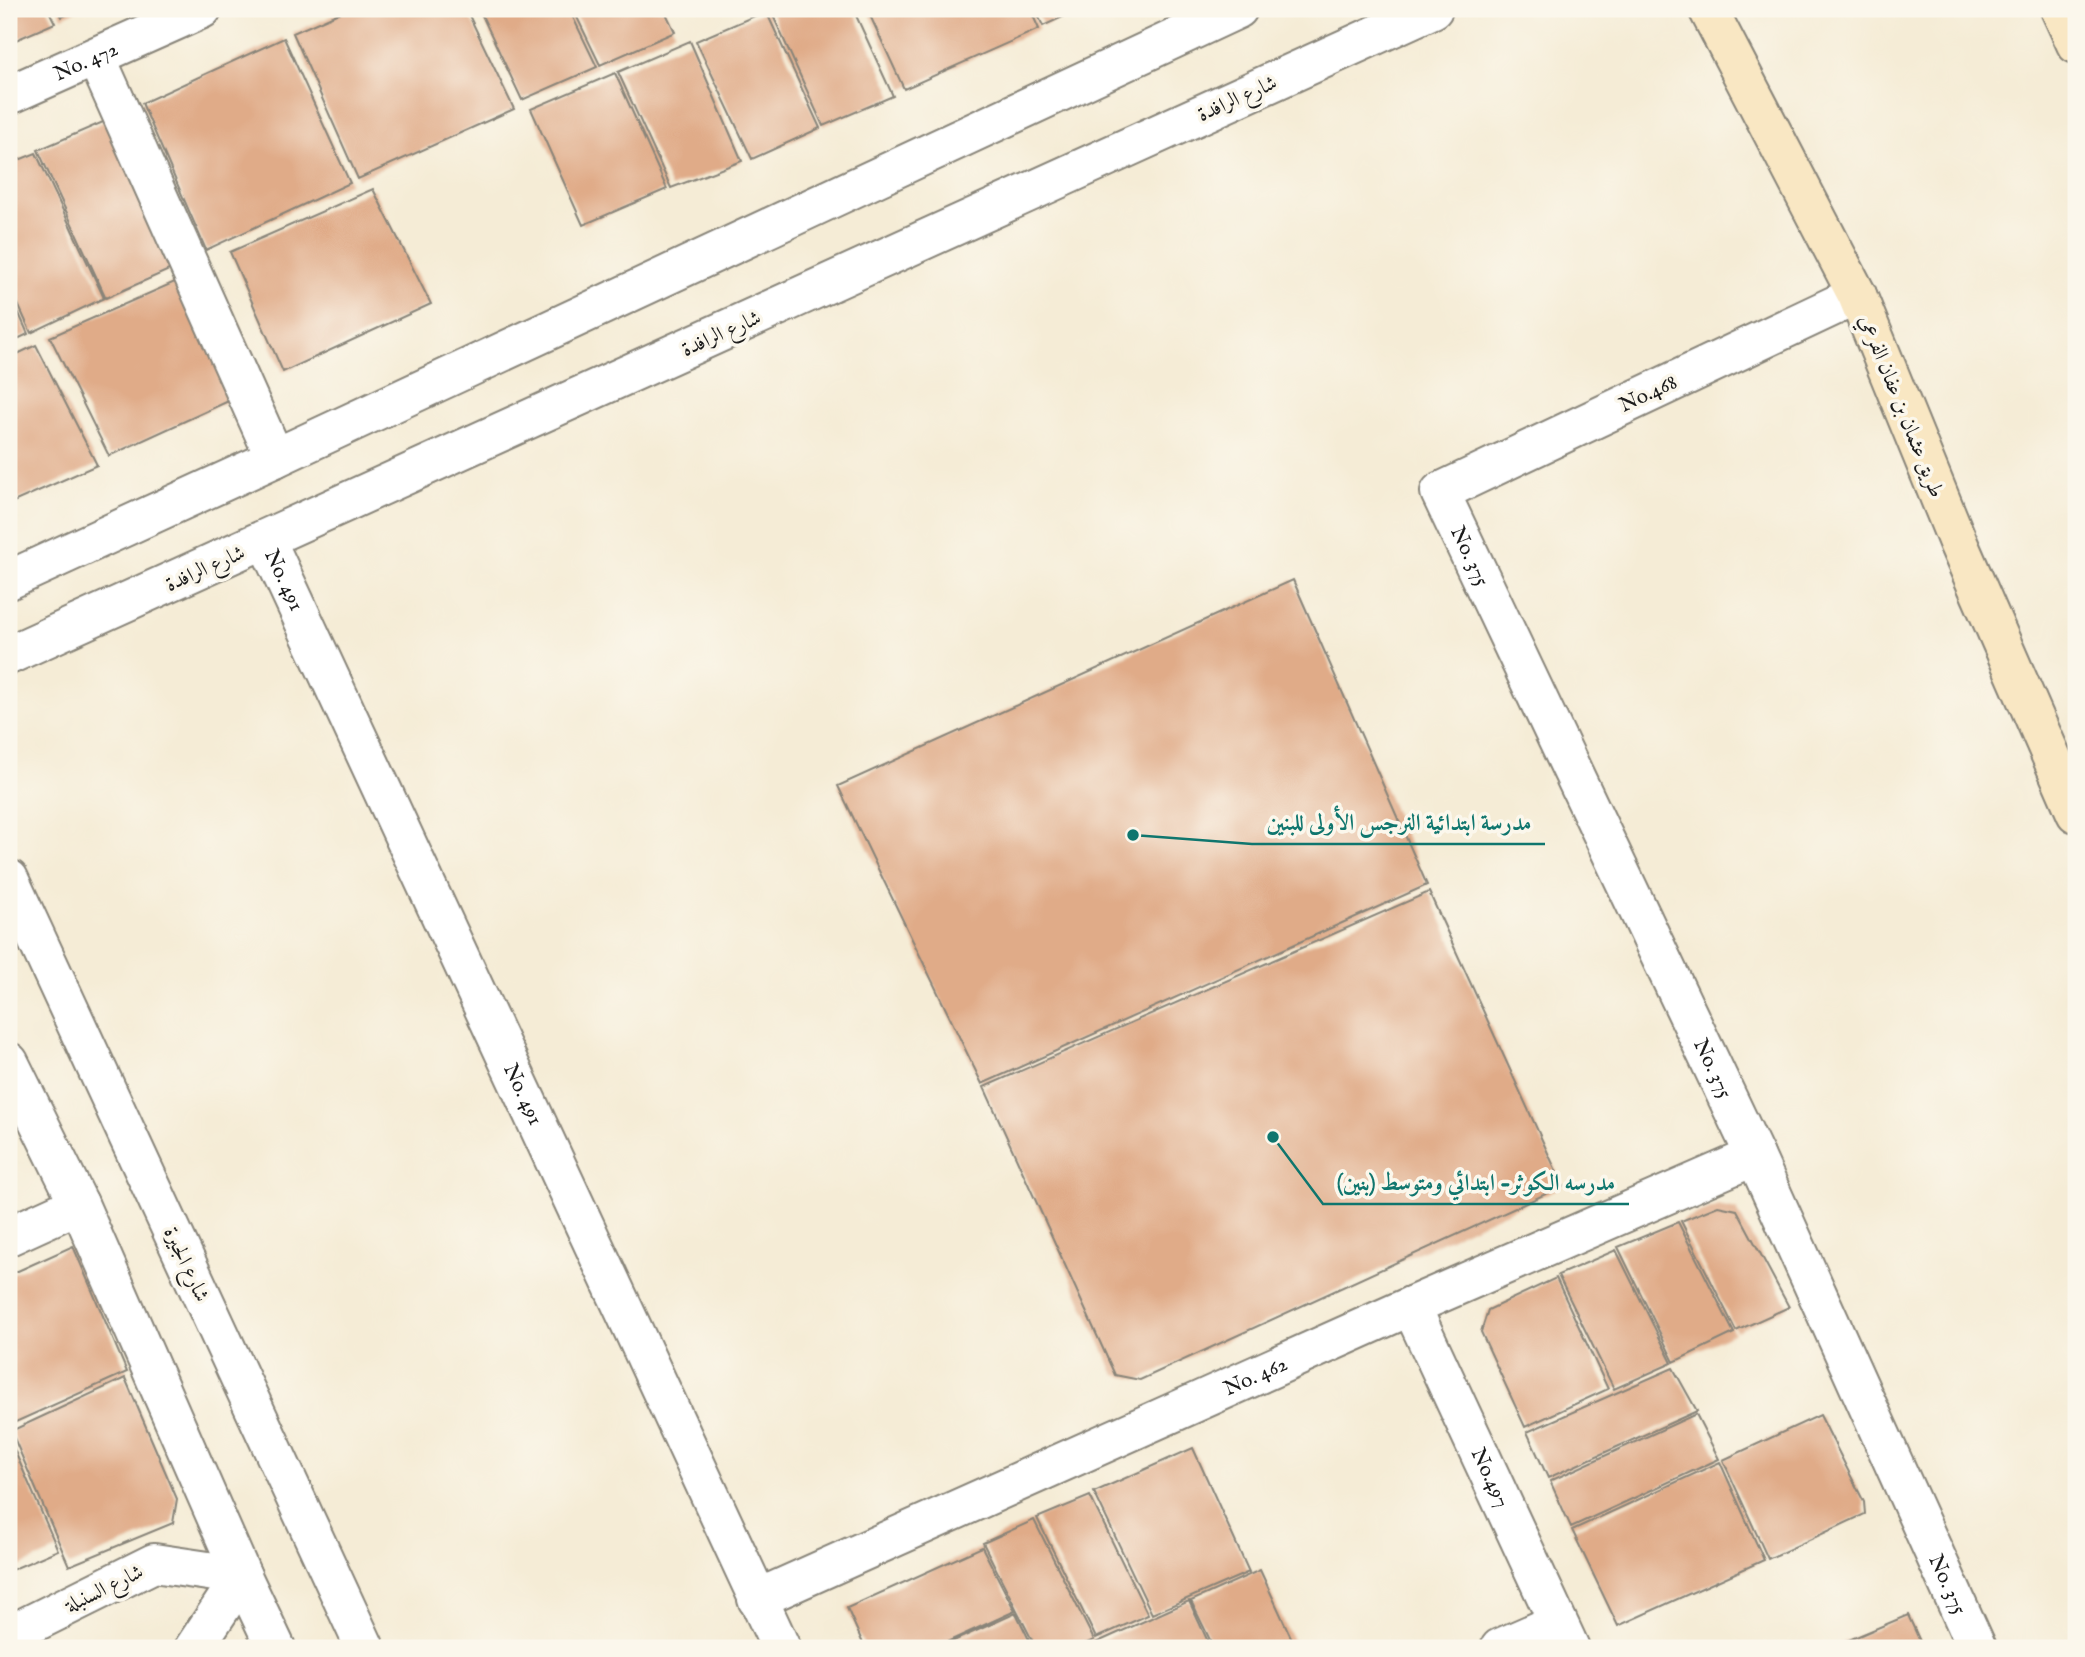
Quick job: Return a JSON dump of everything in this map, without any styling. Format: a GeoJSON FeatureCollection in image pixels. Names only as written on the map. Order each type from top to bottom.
{"type":"FeatureCollection","features":[{"type":"Feature","properties":{"kind":"main road","name":"طريق عثمان بن عفان الفرعي"},"geometry":{"type":"LineString","coordinates":[[1707,9],[1857,295],[1959,545],[2076,813]]}},
{"type":"Feature","properties":{"kind":"main road"},"geometry":{"type":"LineString","coordinates":[[2060,9],[2076,44]]}},
{"type":"Feature","properties":{"kind":"street","name":"No. 472"},"geometry":{"type":"LineString","coordinates":[[9,95],[202,9]]}},
{"type":"Feature","properties":{"kind":"street","name":"شارع الرافدة"},"geometry":{"type":"LineString","coordinates":[[9,655],[1433,9]]}},
{"type":"Feature","properties":{"kind":"street"},"geometry":{"type":"LineString","coordinates":[[9,580],[275,458],[1226,11]]}},
{"type":"Feature","properties":{"kind":"street"},"geometry":{"type":"LineString","coordinates":[[96,57],[275,458]]}},
{"type":"Feature","properties":{"kind":"street","name":"No.468"},"geometry":{"type":"LineString","coordinates":[[1440,492],[1857,295]]}},
{"type":"Feature","properties":{"kind":"street","name":"No. 375"},"geometry":{"type":"LineString","coordinates":[[1440,492],[1755,1156],[1977,1648]]}},
{"type":"Feature","properties":{"kind":"street","name":"No. 491"},"geometry":{"type":"LineString","coordinates":[[266,540],[781,1648]]}},
{"type":"Feature","properties":{"kind":"street","name":"شارع الجيرة"},"geometry":{"type":"LineString","coordinates":[[9,879],[365,1648]]}},
{"type":"Feature","properties":{"kind":"street"},"geometry":{"type":"LineString","coordinates":[[9,1062],[79,1204],[276,1648]]}},
{"type":"Feature","properties":{"kind":"street","name":"No. 462"},"geometry":{"type":"LineString","coordinates":[[757,1599],[1411,1306],[1755,1156]]}},
{"type":"Feature","properties":{"kind":"street"},"geometry":{"type":"LineString","coordinates":[[9,1236],[79,1204]]}},
{"type":"Feature","properties":{"kind":"street","name":"No.497"},"geometry":{"type":"LineString","coordinates":[[1411,1306],[1564,1636]]}},
{"type":"Feature","properties":{"kind":"street","name":"شارع السنبلة"},"geometry":{"type":"LineString","coordinates":[[9,1635],[154,1563],[242,1576]]}},
{"type":"Feature","properties":{"kind":"street"},"geometry":{"type":"LineString","coordinates":[[194,1648],[242,1576]]}},
{"type":"Feature","properties":{"kind":"street"},"geometry":{"type":"LineString","coordinates":[[1500,1648],[1564,1636]]}},
{"type":"Feature","properties":{"kind":"building"},"geometry":{"type":"Polygon","coordinates":[[[9,9],[48,9],[55,23],[9,43],[9,9]]]}},
{"type":"Feature","properties":{"kind":"building"},"geometry":{"type":"Polygon","coordinates":[[[58,9],[79,9],[62,17],[58,9]]]}},
{"type":"Feature","properties":{"kind":"building"},"geometry":{"type":"Polygon","coordinates":[[[348,9],[466,9],[514,109],[358,179],[293,33],[348,9]]]}},
{"type":"Feature","properties":{"kind":"building"},"geometry":{"type":"Polygon","coordinates":[[[479,9],[569,9],[597,67],[522,100],[479,9]]]}},
{"type":"Feature","properties":{"kind":"building"},"geometry":{"type":"Polygon","coordinates":[[[573,9],[664,9],[675,32],[600,65],[573,9]]]}},
{"type":"Feature","properties":{"kind":"building"},"geometry":{"type":"Polygon","coordinates":[[[770,9],[853,9],[893,96],[823,126],[770,9]]]}},
{"type":"Feature","properties":{"kind":"building"},"geometry":{"type":"Polygon","coordinates":[[[867,9],[1030,9],[1039,29],[904,89],[867,9]]]}},
{"type":"Feature","properties":{"kind":"building"},"geometry":{"type":"Polygon","coordinates":[[[1035,9],[1080,9],[1043,26],[1035,9]]]}},
{"type":"Feature","properties":{"kind":"building"},"geometry":{"type":"Polygon","coordinates":[[[766,11],[820,128],[752,159],[696,41],[766,11]]]}},
{"type":"Feature","properties":{"kind":"building"},"geometry":{"type":"Polygon","coordinates":[[[284,38],[350,183],[206,250],[142,103],[284,38]]]}},
{"type":"Feature","properties":{"kind":"building"},"geometry":{"type":"Polygon","coordinates":[[[690,41],[742,161],[671,188],[618,72],[690,41]]]}},
{"type":"Feature","properties":{"kind":"building"},"geometry":{"type":"Polygon","coordinates":[[[615,73],[667,189],[583,225],[531,109],[615,73]]]}},
{"type":"Feature","properties":{"kind":"building"},"geometry":{"type":"Polygon","coordinates":[[[110,119],[178,266],[106,298],[38,150],[110,119]]]}},
{"type":"Feature","properties":{"kind":"building"},"geometry":{"type":"Polygon","coordinates":[[[36,153],[104,298],[31,333],[9,284],[9,164],[36,153]]]}},
{"type":"Feature","properties":{"kind":"building"},"geometry":{"type":"Polygon","coordinates":[[[373,189],[431,304],[283,372],[230,252],[373,189]]]}},
{"type":"Feature","properties":{"kind":"building"},"geometry":{"type":"Polygon","coordinates":[[[177,281],[233,399],[109,456],[50,337],[177,281]]]}},
{"type":"Feature","properties":{"kind":"building"},"geometry":{"type":"Polygon","coordinates":[[[9,291],[28,334],[9,343],[9,291]]]}},
{"type":"Feature","properties":{"kind":"building"},"geometry":{"type":"Polygon","coordinates":[[[36,345],[97,465],[9,504],[9,358],[36,345]]]}},
{"type":"Feature","properties":{"kind":"building"},"geometry":{"type":"Polygon","coordinates":[[[1293,580],[1427,885],[982,1084],[838,786],[1293,580]]]}},
{"type":"Feature","properties":{"kind":"building"},"geometry":{"type":"Polygon","coordinates":[[[1429,892],[1563,1186],[1140,1380],[1115,1375],[984,1087],[1429,892]]]}},
{"type":"Feature","properties":{"kind":"building"},"geometry":{"type":"Polygon","coordinates":[[[1718,1206],[1737,1210],[1789,1307],[1736,1331],[1681,1221],[1718,1206]]]}},
{"type":"Feature","properties":{"kind":"building"},"geometry":{"type":"Polygon","coordinates":[[[1678,1222],[1734,1333],[1674,1362],[1618,1247],[1678,1222]]]}},
{"type":"Feature","properties":{"kind":"building"},"geometry":{"type":"Polygon","coordinates":[[[73,1246],[127,1372],[9,1425],[9,1275],[73,1246]]]}},
{"type":"Feature","properties":{"kind":"building"},"geometry":{"type":"Polygon","coordinates":[[[1616,1250],[1672,1363],[1614,1389],[1558,1275],[1616,1250]]]}},
{"type":"Feature","properties":{"kind":"building"},"geometry":{"type":"Polygon","coordinates":[[[1556,1278],[1608,1389],[1525,1427],[1481,1332],[1488,1310],[1556,1278]]]}},
{"type":"Feature","properties":{"kind":"building"},"geometry":{"type":"Polygon","coordinates":[[[1673,1368],[1697,1411],[1548,1478],[1527,1432],[1673,1368]]]}},
{"type":"Feature","properties":{"kind":"building"},"geometry":{"type":"Polygon","coordinates":[[[125,1378],[177,1499],[173,1523],[69,1566],[11,1431],[125,1378]]]}},
{"type":"Feature","properties":{"kind":"building"},"geometry":{"type":"Polygon","coordinates":[[[1696,1414],[1719,1459],[1571,1527],[1550,1481],[1696,1414]]]}},
{"type":"Feature","properties":{"kind":"building"},"geometry":{"type":"Polygon","coordinates":[[[1820,1415],[1864,1502],[1865,1514],[1768,1559],[1723,1460],[1820,1415]]]}},
{"type":"Feature","properties":{"kind":"building"},"geometry":{"type":"Polygon","coordinates":[[[9,1438],[58,1550],[9,1571],[9,1438]]]}},
{"type":"Feature","properties":{"kind":"building"},"geometry":{"type":"Polygon","coordinates":[[[1193,1448],[1249,1572],[1152,1614],[1094,1492],[1193,1448]]]}},
{"type":"Feature","properties":{"kind":"building"},"geometry":{"type":"Polygon","coordinates":[[[1720,1462],[1764,1560],[1618,1626],[1572,1530],[1720,1462]]]}},
{"type":"Feature","properties":{"kind":"building"},"geometry":{"type":"Polygon","coordinates":[[[1090,1496],[1148,1615],[1096,1638],[1037,1518],[1090,1496]]]}},
{"type":"Feature","properties":{"kind":"building"},"geometry":{"type":"Polygon","coordinates":[[[1034,1520],[1094,1640],[1076,1648],[1036,1648],[983,1543],[1034,1520]]]}},
{"type":"Feature","properties":{"kind":"building"},"geometry":{"type":"Polygon","coordinates":[[[982,1547],[1015,1611],[934,1648],[865,1648],[847,1608],[982,1547]]]}},
{"type":"Feature","properties":{"kind":"building"},"geometry":{"type":"Polygon","coordinates":[[[1260,1570],[1296,1648],[1214,1648],[1191,1601],[1260,1570]]]}},
{"type":"Feature","properties":{"kind":"building"},"geometry":{"type":"Polygon","coordinates":[[[1189,1601],[1211,1648],[1093,1648],[1091,1645],[1189,1601]]]}},
{"type":"Feature","properties":{"kind":"building"},"geometry":{"type":"Polygon","coordinates":[[[1016,1613],[1033,1648],[938,1648],[1016,1613]]]}},
{"type":"Feature","properties":{"kind":"building"},"geometry":{"type":"Polygon","coordinates":[[[1908,1615],[1923,1648],[1830,1648],[1908,1615]]]}},
{"type":"Feature","properties":{"kind":"place","name":"مدرسة ابتدائية النرجس الأولى للبنين"},"geometry":{"type":"Point","coordinates":[1133,835]}},
{"type":"Feature","properties":{"kind":"place","name":"مدرسه الكوثر- ابتدائي ومتوسط (بنين)"},"geometry":{"type":"Point","coordinates":[1273,1137]}}]}
